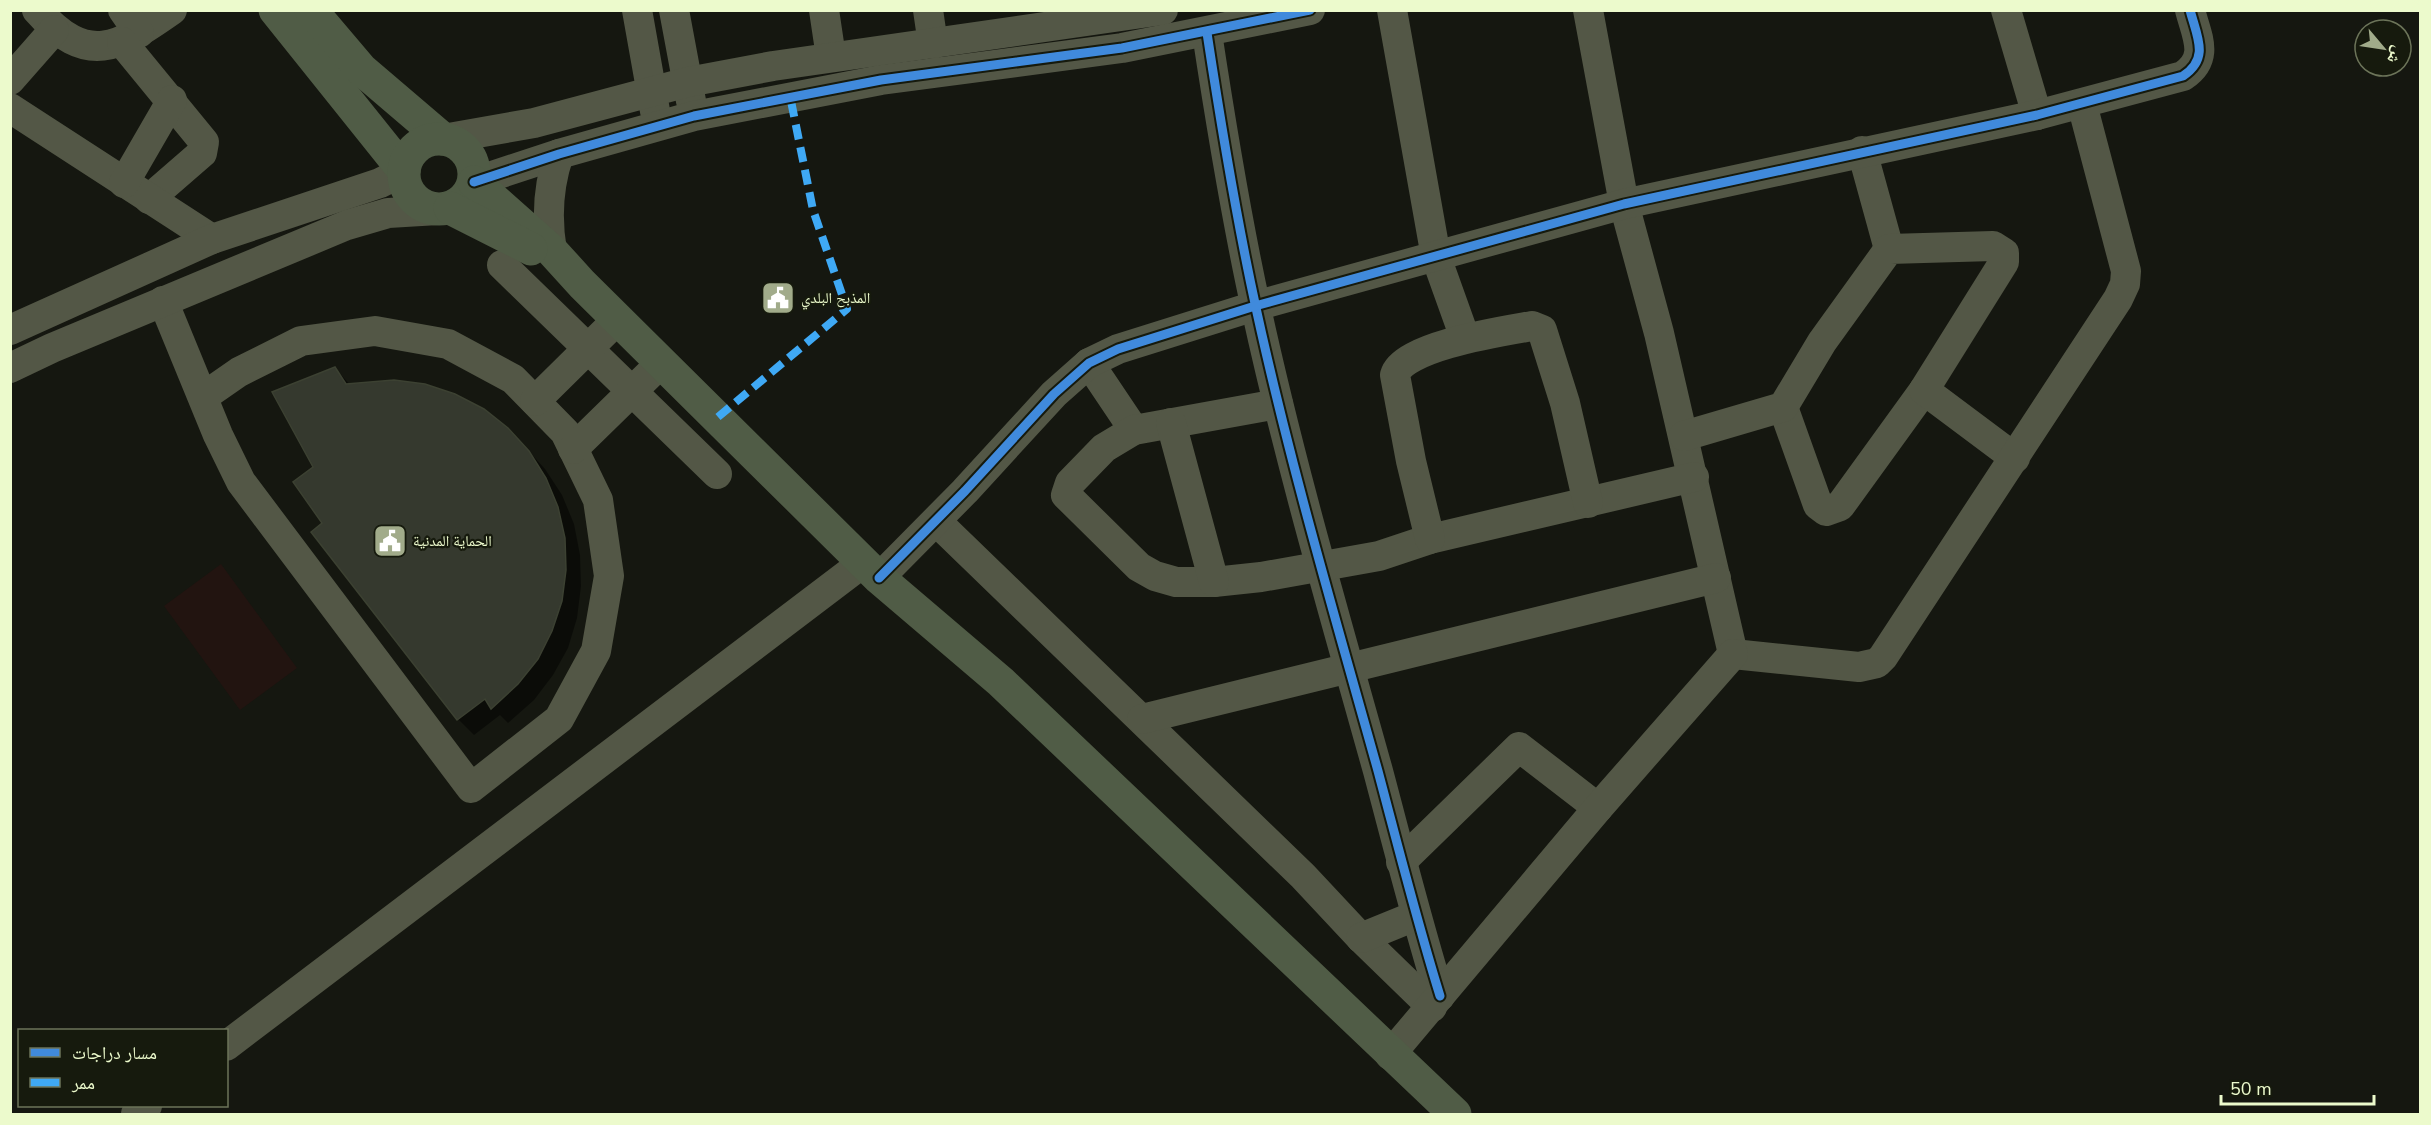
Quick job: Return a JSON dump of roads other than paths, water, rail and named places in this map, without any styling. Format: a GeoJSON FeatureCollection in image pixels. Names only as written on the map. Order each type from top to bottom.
{"type":"FeatureCollection","features":[{"type":"Feature","properties":{"kind":"main road"},"geometry":{"type":"LineString","coordinates":[[274,10],[404,171]]}},
{"type":"Feature","properties":{"kind":"main road"},"geometry":{"type":"LineString","coordinates":[[311,10],[360,69],[443,139],[464,149],[475,170],[474,182],[461,202],[444,209]]}},
{"type":"Feature","properties":{"kind":"main road"},"geometry":{"type":"LineString","coordinates":[[443,139],[432,140],[413,151],[404,171],[405,182],[417,201],[444,209],[527,246],[582,284]]}},
{"type":"Feature","properties":{"kind":"main road"},"geometry":{"type":"LineString","coordinates":[[474,182],[552,251],[582,284],[872,570],[1001,682],[1390,1055],[1455,1114]]}},
{"type":"Feature","properties":{"kind":"street"},"geometry":{"type":"LineString","coordinates":[[10,80],[45,20],[72,41],[91,48],[106,47],[128,29],[172,10]]}},
{"type":"Feature","properties":{"kind":"street"},"geometry":{"type":"LineString","coordinates":[[637,10],[657,125]]}},
{"type":"Feature","properties":{"kind":"street"},"geometry":{"type":"LineString","coordinates":[[674,10],[694,116]]}},
{"type":"Feature","properties":{"kind":"street"},"geometry":{"type":"LineString","coordinates":[[824,10],[831,57]]}},
{"type":"Feature","properties":{"kind":"street"},"geometry":{"type":"LineString","coordinates":[[928,10],[933,44]]}},
{"type":"Feature","properties":{"kind":"street"},"geometry":{"type":"LineString","coordinates":[[443,139],[534,123],[688,82],[831,57],[1163,10]]}},
{"type":"Feature","properties":{"kind":"street"},"geometry":{"type":"LineString","coordinates":[[474,182],[560,154],[694,116],[881,80],[1122,48],[1207,33],[1310,10]]}},
{"type":"Feature","properties":{"kind":"street"},"geometry":{"type":"LineString","coordinates":[[1392,10],[1436,257],[1465,338]]}},
{"type":"Feature","properties":{"kind":"street"},"geometry":{"type":"LineString","coordinates":[[1588,10],[1624,204],[1694,477],[1733,654]]}},
{"type":"Feature","properties":{"kind":"street"},"geometry":{"type":"LineString","coordinates":[[2006,10],[2037,115]]}},
{"type":"Feature","properties":{"kind":"street"},"geometry":{"type":"LineString","coordinates":[[228,1045],[936,521],[1054,394],[1089,363],[1118,349],[1255,306],[1624,204],[2037,115],[2183,76],[2194,69],[2200,50],[2190,10]]}},
{"type":"Feature","properties":{"kind":"street"},"geometry":{"type":"LineString","coordinates":[[128,29],[172,100],[202,136],[204,147],[198,157],[149,199]]}},
{"type":"Feature","properties":{"kind":"street"},"geometry":{"type":"LineString","coordinates":[[1207,33],[1255,306],[1278,404],[1319,567],[1401,862],[1436,1001]]}},
{"type":"Feature","properties":{"kind":"street"},"geometry":{"type":"LineString","coordinates":[[124,183],[172,100]]}},
{"type":"Feature","properties":{"kind":"street"},"geometry":{"type":"LineString","coordinates":[[1733,654],[1859,667],[1877,663],[1884,657],[2015,458],[2125,284],[2124,263],[2082,104]]}},
{"type":"Feature","properties":{"kind":"street"},"geometry":{"type":"LineString","coordinates":[[10,108],[212,239]]}},
{"type":"Feature","properties":{"kind":"street"},"geometry":{"type":"LineString","coordinates":[[1862,152],[1889,249]]}},
{"type":"Feature","properties":{"kind":"street"},"geometry":{"type":"LineString","coordinates":[[552,251],[548,231],[549,192],[560,154]]}},
{"type":"Feature","properties":{"kind":"street"},"geometry":{"type":"LineString","coordinates":[[10,330],[212,239],[380,183],[404,171]]}},
{"type":"Feature","properties":{"kind":"street"},"geometry":{"type":"LineString","coordinates":[[10,368],[163,301],[347,225],[388,213],[444,209]]}},
{"type":"Feature","properties":{"kind":"street"},"geometry":{"type":"LineString","coordinates":[[1782,407],[1818,505],[1826,511],[1840,506],[1924,390],[2004,262],[2004,253],[1993,246],[1889,249]]}},
{"type":"Feature","properties":{"kind":"street"},"geometry":{"type":"LineString","coordinates":[[1684,436],[1782,407],[1822,342],[1889,249]]}},
{"type":"Feature","properties":{"kind":"street"},"geometry":{"type":"LineString","coordinates":[[502,266],[717,474]]}},
{"type":"Feature","properties":{"kind":"street"},"geometry":{"type":"LineString","coordinates":[[163,301],[202,398],[241,482],[471,788],[560,719],[596,651],[609,576],[598,500],[565,432],[513,379],[448,344],[375,331],[301,341],[238,372],[202,398]]}},
{"type":"Feature","properties":{"kind":"street"},"geometry":{"type":"LineString","coordinates":[[535,401],[618,319]]}},
{"type":"Feature","properties":{"kind":"street"},"geometry":{"type":"LineString","coordinates":[[1430,539],[1411,461],[1395,375],[1404,362],[1465,338],[1532,326],[1542,330],[1565,403],[1588,503]]}},
{"type":"Feature","properties":{"kind":"street"},"geometry":{"type":"LineString","coordinates":[[573,449],[662,362]]}},
{"type":"Feature","properties":{"kind":"street"},"geometry":{"type":"LineString","coordinates":[[1089,363],[1134,430]]}},
{"type":"Feature","properties":{"kind":"street"},"geometry":{"type":"LineString","coordinates":[[1924,390],[2015,458]]}},
{"type":"Feature","properties":{"kind":"street"},"geometry":{"type":"LineString","coordinates":[[1278,404],[1134,430],[1104,448],[1070,483],[1066,495],[1138,567],[1155,576],[1176,582],[1214,582],[1379,556],[1430,539],[1694,477]]}},
{"type":"Feature","properties":{"kind":"street"},"geometry":{"type":"LineString","coordinates":[[1171,423],[1214,582]]}},
{"type":"Feature","properties":{"kind":"street"},"geometry":{"type":"LineString","coordinates":[[936,521],[1303,876],[1361,938],[1436,1001]]}},
{"type":"Feature","properties":{"kind":"street"},"geometry":{"type":"LineString","coordinates":[[1142,719],[1716,578]]}},
{"type":"Feature","properties":{"kind":"street"},"geometry":{"type":"LineString","coordinates":[[1390,1055],[1598,808],[1733,654]]}},
{"type":"Feature","properties":{"kind":"street"},"geometry":{"type":"LineString","coordinates":[[1401,862],[1519,747],[1598,808]]}},
{"type":"Feature","properties":{"kind":"street"},"geometry":{"type":"LineString","coordinates":[[1361,938],[1415,916]]}},
{"type":"Feature","properties":{"kind":"place","name":"المذبح البلدي"},"geometry":{"type":"Point","coordinates":[778,298]}},
{"type":"Feature","properties":{"kind":"place","name":"الحماية المدنية"},"geometry":{"type":"Point","coordinates":[390,541]}}]}
